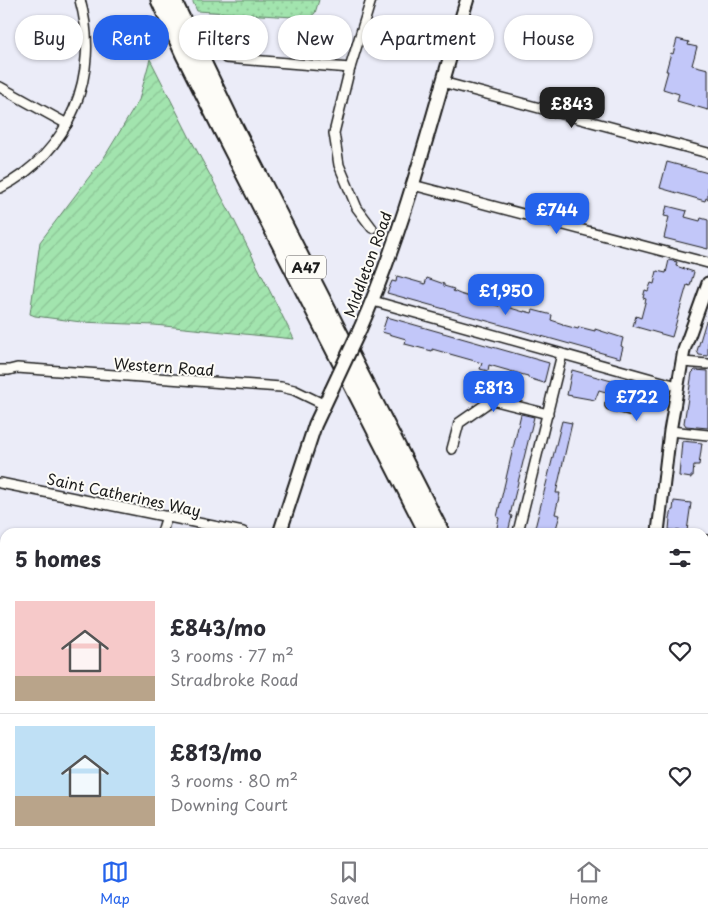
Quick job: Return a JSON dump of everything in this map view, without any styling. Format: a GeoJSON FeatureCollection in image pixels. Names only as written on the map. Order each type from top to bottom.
{"type":"FeatureCollection","features":[{"type":"Feature","properties":{"kind":"highway","name":"A47"},"geometry":{"type":"LineString","coordinates":[[159,0],[192,71],[425,528]]}},
{"type":"Feature","properties":{"kind":"highway","name":"A47"},"geometry":{"type":"LineString","coordinates":[[173,0],[230,120],[439,528]]}},
{"type":"Feature","properties":{"kind":"main road","name":"Middleton Road"},"geometry":{"type":"LineString","coordinates":[[281,528],[306,449],[324,404],[373,301],[413,185],[467,0]]}},
{"type":"Feature","properties":{"kind":"street"},"geometry":{"type":"LineString","coordinates":[[0,188],[29,169],[55,142],[75,108],[80,94],[85,60],[86,28],[80,0]]}},
{"type":"Feature","properties":{"kind":"street"},"geometry":{"type":"LineString","coordinates":[[371,0],[335,124],[335,144],[339,165],[358,208],[372,228]]}},
{"type":"Feature","properties":{"kind":"street"},"geometry":{"type":"LineString","coordinates":[[251,60],[350,68]]}},
{"type":"Feature","properties":{"kind":"street"},"geometry":{"type":"LineString","coordinates":[[442,82],[708,153]]}},
{"type":"Feature","properties":{"kind":"street"},"geometry":{"type":"LineString","coordinates":[[0,87],[67,124]]}},
{"type":"Feature","properties":{"kind":"street"},"geometry":{"type":"LineString","coordinates":[[413,185],[708,263]]}},
{"type":"Feature","properties":{"kind":"street"},"geometry":{"type":"LineString","coordinates":[[658,528],[670,430],[684,350],[707,289]]}},
{"type":"Feature","properties":{"kind":"street"},"geometry":{"type":"LineString","coordinates":[[373,301],[678,386]]}},
{"type":"Feature","properties":{"kind":"street"},"geometry":{"type":"LineString","coordinates":[[519,528],[562,354]]}},
{"type":"Feature","properties":{"kind":"street"},"geometry":{"type":"LineString","coordinates":[[682,362],[708,364]]}},
{"type":"Feature","properties":{"kind":"street","name":"Western Road"},"geometry":{"type":"LineString","coordinates":[[0,370],[16,368],[281,387],[294,390],[324,404]]}},
{"type":"Feature","properties":{"kind":"street"},"geometry":{"type":"LineString","coordinates":[[610,405],[633,411],[642,377]]}},
{"type":"Feature","properties":{"kind":"street"},"geometry":{"type":"LineString","coordinates":[[452,449],[458,423],[492,400],[548,414]]}},
{"type":"Feature","properties":{"kind":"street"},"geometry":{"type":"LineString","coordinates":[[670,430],[708,435]]}},
{"type":"Feature","properties":{"kind":"street","name":"Saint Catherines Way"},"geometry":{"type":"LineString","coordinates":[[0,483],[224,528]]}},
{"type":"Feature","properties":{"kind":"street"},"geometry":{"type":"LineString","coordinates":[[163,528],[167,516]]}},
{"type":"Feature","properties":{"kind":"green space"},"geometry":{"type":"Polygon","coordinates":[[[192,0],[319,0],[313,15],[278,16],[197,11],[192,0]]]}},
{"type":"Feature","properties":{"kind":"green space"},"geometry":{"type":"Polygon","coordinates":[[[151,60],[294,339],[154,325],[81,322],[30,314],[40,242],[105,156],[139,100],[151,60]]]}},
{"type":"Feature","properties":{"kind":"building"},"geometry":{"type":"Polygon","coordinates":[[[677,39],[689,42],[688,45],[697,47],[692,65],[708,69],[708,110],[677,101],[679,94],[663,89],[669,60],[671,53],[673,54],[677,39]]]}},
{"type":"Feature","properties":{"kind":"building"},"geometry":{"type":"Polygon","coordinates":[[[667,162],[708,173],[708,199],[706,198],[705,201],[660,188],[667,162]]]}},
{"type":"Feature","properties":{"kind":"building"},"geometry":{"type":"Polygon","coordinates":[[[667,206],[687,211],[685,217],[700,221],[701,218],[708,220],[708,249],[664,238],[669,217],[664,216],[667,206]]]}},
{"type":"Feature","properties":{"kind":"building"},"geometry":{"type":"Polygon","coordinates":[[[669,260],[677,262],[676,266],[694,272],[690,286],[687,285],[672,337],[633,326],[636,316],[641,318],[646,299],[643,298],[645,290],[648,291],[651,283],[654,284],[657,271],[666,273],[669,260]]]}},
{"type":"Feature","properties":{"kind":"building"},"geometry":{"type":"Polygon","coordinates":[[[397,276],[425,284],[427,278],[444,284],[444,286],[454,289],[453,291],[460,294],[499,306],[502,296],[506,297],[509,298],[507,307],[524,312],[532,313],[533,310],[552,315],[551,320],[563,325],[578,329],[579,327],[595,331],[595,329],[623,338],[620,358],[387,293],[392,281],[396,282],[397,276]]]}},
{"type":"Feature","properties":{"kind":"building"},"geometry":{"type":"Polygon","coordinates":[[[387,317],[549,363],[544,383],[528,378],[528,376],[489,365],[488,371],[480,369],[482,363],[432,349],[432,351],[405,344],[406,339],[382,332],[387,317]]]}},
{"type":"Feature","properties":{"kind":"building"},"geometry":{"type":"Polygon","coordinates":[[[706,321],[708,322],[708,356],[699,355],[697,351],[706,321]]]}},
{"type":"Feature","properties":{"kind":"building"},"geometry":{"type":"Polygon","coordinates":[[[572,370],[633,387],[630,399],[599,390],[595,400],[567,395],[572,370]]]}},
{"type":"Feature","properties":{"kind":"building"},"geometry":{"type":"Polygon","coordinates":[[[695,370],[708,371],[708,428],[686,426],[684,423],[692,373],[695,370]]]}},
{"type":"Feature","properties":{"kind":"building"},"geometry":{"type":"Polygon","coordinates":[[[521,414],[534,417],[510,515],[512,516],[509,528],[497,528],[499,518],[497,517],[521,414]]]}},
{"type":"Feature","properties":{"kind":"building"},"geometry":{"type":"Polygon","coordinates":[[[562,421],[572,423],[556,493],[560,493],[555,514],[560,515],[556,528],[535,528],[562,421]]]}},
{"type":"Feature","properties":{"kind":"building"},"geometry":{"type":"Polygon","coordinates":[[[682,441],[702,443],[699,465],[694,465],[691,478],[679,476],[682,441]]]}},
{"type":"Feature","properties":{"kind":"building"},"geometry":{"type":"Polygon","coordinates":[[[674,501],[691,503],[687,528],[669,528],[674,501]]]}}]}
